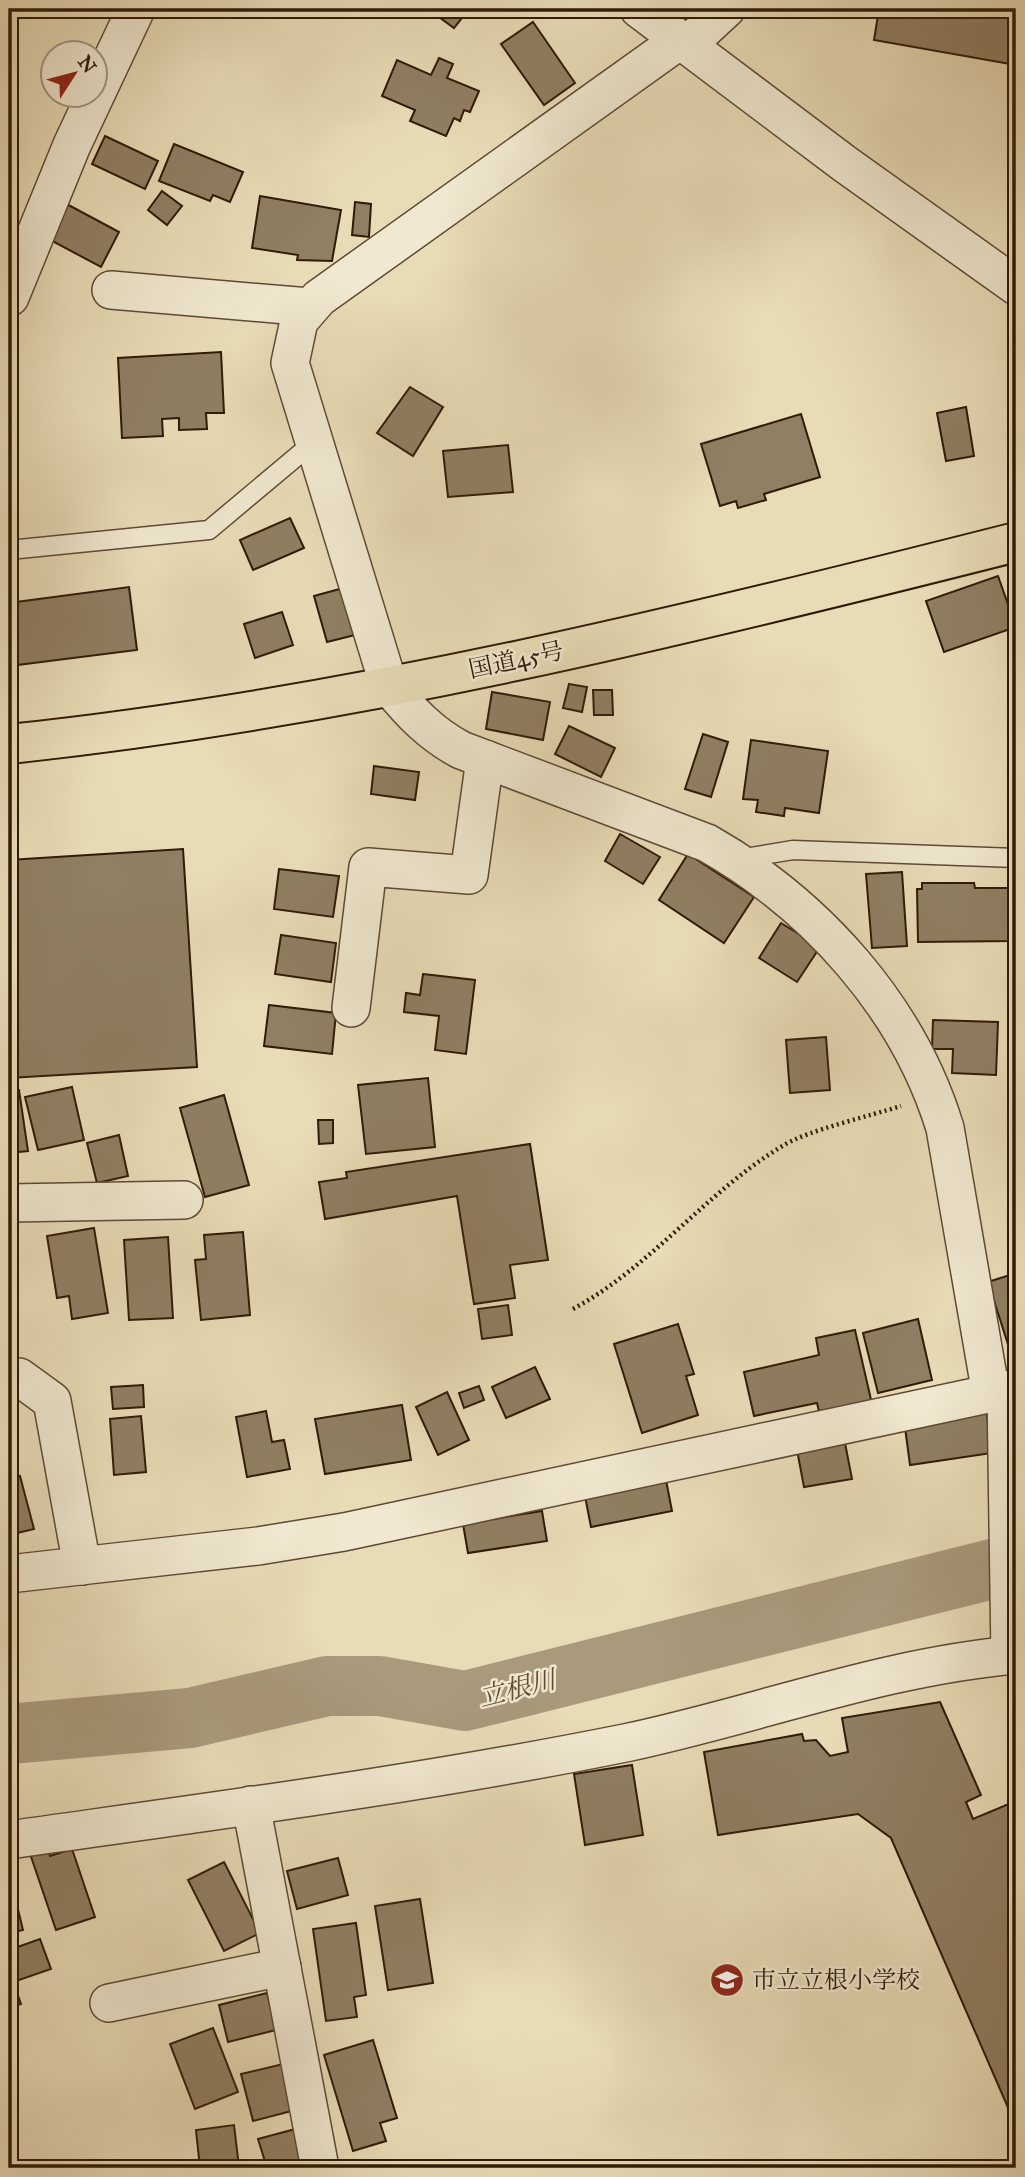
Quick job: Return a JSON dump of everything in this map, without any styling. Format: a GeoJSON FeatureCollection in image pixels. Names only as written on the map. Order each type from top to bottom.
{"type":"FeatureCollection","features":[{"type":"Feature","properties":{"kind":"highway","name":"国道45号"},"geometry":{"type":"LineString","coordinates":[[9,744],[79,737],[389,686],[728,615],[1016,542]]}},
{"type":"Feature","properties":{"kind":"street"},"geometry":{"type":"LineString","coordinates":[[10,297],[72,145],[136,9]]}},
{"type":"Feature","properties":{"kind":"street"},"geometry":{"type":"LineString","coordinates":[[639,9],[999,274]]}},
{"type":"Feature","properties":{"kind":"street"},"geometry":{"type":"LineString","coordinates":[[9,1840],[361,1790],[626,1742],[890,1676],[1012,1651],[1007,1489],[1011,1430],[1004,1390],[961,1210],[945,1128],[935,1095],[896,1020],[849,960],[803,910],[736,859],[707,843],[485,759],[435,736],[389,686],[290,363],[300,322],[726,9]]}},
{"type":"Feature","properties":{"kind":"street"},"geometry":{"type":"LineString","coordinates":[[111,290],[300,322]]}},
{"type":"Feature","properties":{"kind":"street"},"geometry":{"type":"LineString","coordinates":[[351,1008],[368,867],[469,875],[485,759]]}},
{"type":"Feature","properties":{"kind":"street"},"geometry":{"type":"LineString","coordinates":[[9,1203],[184,1200]]}},
{"type":"Feature","properties":{"kind":"street"},"geometry":{"type":"LineString","coordinates":[[9,1377],[19,1377],[51,1401],[82,1566]]}},
{"type":"Feature","properties":{"kind":"street"},"geometry":{"type":"LineString","coordinates":[[9,1574],[258,1546],[344,1532],[1004,1390]]}},
{"type":"Feature","properties":{"kind":"street"},"geometry":{"type":"LineString","coordinates":[[251,1805],[320,2168]]}},
{"type":"Feature","properties":{"kind":"street"},"geometry":{"type":"LineString","coordinates":[[109,2003],[282,1967]]}},
{"type":"Feature","properties":{"kind":"lane"},"geometry":{"type":"LineString","coordinates":[[9,550],[209,530],[314,442]]}},
{"type":"Feature","properties":{"kind":"lane"},"geometry":{"type":"LineString","coordinates":[[736,859],[793,850],[1016,858]]}},
{"type":"Feature","properties":{"kind":"path"},"geometry":{"type":"LineString","coordinates":[[573,1309],[604,1292],[748,1168],[787,1143],[935,1095]]}},
{"type":"Feature","properties":{"kind":"building"},"geometry":{"type":"Polygon","coordinates":[[[428,9],[469,9],[454,28],[428,9]]]}},
{"type":"Feature","properties":{"kind":"building"},"geometry":{"type":"Polygon","coordinates":[[[879,9],[1016,9],[1016,65],[874,40],[879,9]]]}},
{"type":"Feature","properties":{"kind":"building"},"geometry":{"type":"Polygon","coordinates":[[[533,22],[575,83],[544,105],[501,44],[533,22]]]}},
{"type":"Feature","properties":{"kind":"building"},"geometry":{"type":"Polygon","coordinates":[[[439,58],[453,64],[447,78],[479,91],[470,112],[464,110],[460,121],[454,118],[446,136],[410,121],[415,110],[382,96],[397,60],[431,75],[439,58]]]}},
{"type":"Feature","properties":{"kind":"building"},"geometry":{"type":"Polygon","coordinates":[[[105,136],[158,161],[145,189],[92,164],[105,136]]]}},
{"type":"Feature","properties":{"kind":"building"},"geometry":{"type":"Polygon","coordinates":[[[174,144],[243,172],[230,202],[213,195],[210,201],[159,181],[174,144]]]}},
{"type":"Feature","properties":{"kind":"building"},"geometry":{"type":"Polygon","coordinates":[[[162,191],[182,206],[167,225],[148,210],[162,191]]]}},
{"type":"Feature","properties":{"kind":"building"},"geometry":{"type":"Polygon","coordinates":[[[260,196],[341,210],[332,261],[297,260],[298,255],[252,248],[260,196]]]}},
{"type":"Feature","properties":{"kind":"building"},"geometry":{"type":"Polygon","coordinates":[[[61,201],[119,232],[101,267],[43,236],[61,201]]]}},
{"type":"Feature","properties":{"kind":"building"},"geometry":{"type":"Polygon","coordinates":[[[355,202],[371,204],[369,237],[352,235],[355,202]]]}},
{"type":"Feature","properties":{"kind":"building"},"geometry":{"type":"Polygon","coordinates":[[[221,352],[224,413],[206,413],[207,429],[179,430],[179,418],[162,419],[163,436],[122,438],[118,358],[221,352]]]}},
{"type":"Feature","properties":{"kind":"building"},"geometry":{"type":"Polygon","coordinates":[[[410,387],[443,407],[413,456],[377,433],[410,387]]]}},
{"type":"Feature","properties":{"kind":"building"},"geometry":{"type":"Polygon","coordinates":[[[966,407],[974,456],[946,461],[937,413],[966,407]]]}},
{"type":"Feature","properties":{"kind":"building"},"geometry":{"type":"Polygon","coordinates":[[[801,414],[820,477],[764,494],[766,500],[738,508],[736,501],[720,506],[701,444],[801,414]]]}},
{"type":"Feature","properties":{"kind":"building"},"geometry":{"type":"Polygon","coordinates":[[[508,445],[513,492],[448,497],[443,451],[508,445]]]}},
{"type":"Feature","properties":{"kind":"building"},"geometry":{"type":"Polygon","coordinates":[[[290,518],[304,548],[253,570],[240,540],[290,518]]]}},
{"type":"Feature","properties":{"kind":"building"},"geometry":{"type":"Polygon","coordinates":[[[998,576],[1016,627],[944,652],[926,601],[998,576]]]}},
{"type":"Feature","properties":{"kind":"building"},"geometry":{"type":"Polygon","coordinates":[[[129,587],[137,650],[9,666],[9,603],[129,587]]]}},
{"type":"Feature","properties":{"kind":"building"},"geometry":{"type":"Polygon","coordinates":[[[347,587],[359,634],[327,642],[314,596],[347,587]]]}},
{"type":"Feature","properties":{"kind":"building"},"geometry":{"type":"Polygon","coordinates":[[[282,612],[293,645],[255,658],[244,624],[282,612]]]}},
{"type":"Feature","properties":{"kind":"building"},"geometry":{"type":"Polygon","coordinates":[[[569,684],[587,687],[582,712],[563,708],[569,684]]]}},
{"type":"Feature","properties":{"kind":"building"},"geometry":{"type":"Polygon","coordinates":[[[593,690],[612,690],[613,715],[594,715],[593,690]]]}},
{"type":"Feature","properties":{"kind":"building"},"geometry":{"type":"Polygon","coordinates":[[[492,692],[550,702],[543,740],[486,729],[492,692]]]}},
{"type":"Feature","properties":{"kind":"building"},"geometry":{"type":"Polygon","coordinates":[[[569,726],[615,748],[601,777],[555,754],[569,726]]]}},
{"type":"Feature","properties":{"kind":"building"},"geometry":{"type":"Polygon","coordinates":[[[703,734],[728,742],[711,797],[685,789],[703,734]]]}},
{"type":"Feature","properties":{"kind":"building"},"geometry":{"type":"Polygon","coordinates":[[[751,740],[828,751],[819,813],[785,808],[784,816],[756,812],[758,800],[743,799],[751,740]]]}},
{"type":"Feature","properties":{"kind":"building"},"geometry":{"type":"Polygon","coordinates":[[[374,766],[419,772],[415,800],[371,794],[374,766]]]}},
{"type":"Feature","properties":{"kind":"building"},"geometry":{"type":"Polygon","coordinates":[[[620,834],[660,857],[643,884],[605,861],[620,834]]]}},
{"type":"Feature","properties":{"kind":"building"},"geometry":{"type":"Polygon","coordinates":[[[183,849],[197,1067],[9,1078],[9,860],[183,849]]]}},
{"type":"Feature","properties":{"kind":"building"},"geometry":{"type":"Polygon","coordinates":[[[688,854],[754,897],[724,943],[659,900],[688,854]]]}},
{"type":"Feature","properties":{"kind":"building"},"geometry":{"type":"Polygon","coordinates":[[[279,869],[339,876],[333,917],[274,909],[279,869]]]}},
{"type":"Feature","properties":{"kind":"building"},"geometry":{"type":"Polygon","coordinates":[[[902,872],[907,946],[872,948],[866,874],[902,872]]]}},
{"type":"Feature","properties":{"kind":"building"},"geometry":{"type":"Polygon","coordinates":[[[922,883],[974,883],[975,888],[1013,888],[1013,941],[918,942],[917,889],[922,889],[922,883]]]}},
{"type":"Feature","properties":{"kind":"building"},"geometry":{"type":"Polygon","coordinates":[[[781,923],[820,947],[797,982],[759,958],[781,923]]]}},
{"type":"Feature","properties":{"kind":"building"},"geometry":{"type":"Polygon","coordinates":[[[281,935],[336,943],[331,982],[275,974],[281,935]]]}},
{"type":"Feature","properties":{"kind":"building"},"geometry":{"type":"Polygon","coordinates":[[[423,974],[475,980],[466,1054],[435,1050],[439,1016],[404,1012],[406,993],[420,995],[423,974]]]}},
{"type":"Feature","properties":{"kind":"building"},"geometry":{"type":"Polygon","coordinates":[[[269,1005],[336,1013],[332,1054],[264,1046],[269,1005]]]}},
{"type":"Feature","properties":{"kind":"building"},"geometry":{"type":"Polygon","coordinates":[[[933,1020],[998,1022],[996,1075],[952,1073],[953,1049],[932,1049],[933,1020]]]}},
{"type":"Feature","properties":{"kind":"building"},"geometry":{"type":"Polygon","coordinates":[[[1013,1021],[1016,1021],[1016,1064],[1010,1064],[1013,1021]]]}},
{"type":"Feature","properties":{"kind":"building"},"geometry":{"type":"Polygon","coordinates":[[[826,1037],[830,1090],[790,1093],[786,1040],[826,1037]]]}},
{"type":"Feature","properties":{"kind":"building"},"geometry":{"type":"Polygon","coordinates":[[[428,1078],[435,1147],[366,1154],[358,1085],[428,1078]]]}},
{"type":"Feature","properties":{"kind":"building"},"geometry":{"type":"Polygon","coordinates":[[[72,1087],[84,1140],[38,1150],[25,1097],[72,1087]]]}},
{"type":"Feature","properties":{"kind":"building"},"geometry":{"type":"Polygon","coordinates":[[[19,1090],[28,1151],[9,1153],[9,1091],[19,1090]]]}},
{"type":"Feature","properties":{"kind":"building"},"geometry":{"type":"Polygon","coordinates":[[[224,1095],[249,1185],[205,1197],[180,1108],[224,1095]]]}},
{"type":"Feature","properties":{"kind":"building"},"geometry":{"type":"Polygon","coordinates":[[[318,1120],[333,1120],[333,1143],[319,1144],[318,1120]]]}},
{"type":"Feature","properties":{"kind":"building"},"geometry":{"type":"Polygon","coordinates":[[[119,1135],[128,1176],[97,1183],[87,1143],[119,1135]]]}},
{"type":"Feature","properties":{"kind":"building"},"geometry":{"type":"Polygon","coordinates":[[[530,1144],[548,1260],[510,1265],[515,1298],[474,1304],[457,1196],[325,1219],[319,1182],[347,1178],[346,1172],[530,1144]]]}},
{"type":"Feature","properties":{"kind":"building"},"geometry":{"type":"Polygon","coordinates":[[[94,1228],[108,1313],[72,1319],[69,1296],[57,1298],[47,1236],[94,1228]]]}},
{"type":"Feature","properties":{"kind":"building"},"geometry":{"type":"Polygon","coordinates":[[[243,1232],[250,1315],[201,1320],[195,1260],[206,1259],[204,1235],[243,1232]]]}},
{"type":"Feature","properties":{"kind":"building"},"geometry":{"type":"Polygon","coordinates":[[[168,1237],[173,1318],[129,1320],[124,1240],[168,1237]]]}},
{"type":"Feature","properties":{"kind":"building"},"geometry":{"type":"Polygon","coordinates":[[[1016,1273],[1016,1359],[1013,1360],[988,1282],[1016,1273]]]}},
{"type":"Feature","properties":{"kind":"building"},"geometry":{"type":"Polygon","coordinates":[[[508,1305],[512,1335],[482,1339],[478,1309],[508,1305]]]}},
{"type":"Feature","properties":{"kind":"building"},"geometry":{"type":"Polygon","coordinates":[[[918,1319],[932,1380],[878,1393],[863,1333],[918,1319]]]}},
{"type":"Feature","properties":{"kind":"building"},"geometry":{"type":"Polygon","coordinates":[[[678,1324],[694,1374],[686,1376],[698,1415],[642,1433],[614,1344],[678,1324]]]}},
{"type":"Feature","properties":{"kind":"building"},"geometry":{"type":"Polygon","coordinates":[[[855,1330],[872,1404],[820,1416],[817,1403],[754,1416],[744,1372],[819,1355],[816,1338],[855,1330]]]}},
{"type":"Feature","properties":{"kind":"building"},"geometry":{"type":"Polygon","coordinates":[[[535,1367],[550,1399],[506,1418],[492,1387],[535,1367]]]}},
{"type":"Feature","properties":{"kind":"building"},"geometry":{"type":"Polygon","coordinates":[[[143,1385],[144,1407],[113,1409],[111,1387],[143,1385]]]}},
{"type":"Feature","properties":{"kind":"building"},"geometry":{"type":"Polygon","coordinates":[[[479,1386],[484,1400],[464,1408],[459,1393],[479,1386]]]}},
{"type":"Feature","properties":{"kind":"building"},"geometry":{"type":"Polygon","coordinates":[[[447,1392],[469,1440],[438,1455],[416,1407],[447,1392]]]}},
{"type":"Feature","properties":{"kind":"building"},"geometry":{"type":"Polygon","coordinates":[[[402,1405],[411,1460],[325,1474],[315,1419],[402,1405]]]}},
{"type":"Feature","properties":{"kind":"building"},"geometry":{"type":"Polygon","coordinates":[[[986,1408],[992,1453],[910,1465],[904,1420],[986,1408]]]}},
{"type":"Feature","properties":{"kind":"building"},"geometry":{"type":"Polygon","coordinates":[[[266,1411],[272,1442],[284,1440],[290,1469],[247,1477],[236,1417],[266,1411]]]}},
{"type":"Feature","properties":{"kind":"building"},"geometry":{"type":"Polygon","coordinates":[[[141,1416],[146,1472],[114,1475],[110,1419],[141,1416]]]}},
{"type":"Feature","properties":{"kind":"building"},"geometry":{"type":"Polygon","coordinates":[[[845,1443],[852,1479],[804,1487],[797,1450],[845,1443]]]}},
{"type":"Feature","properties":{"kind":"building"},"geometry":{"type":"Polygon","coordinates":[[[665,1475],[672,1511],[591,1527],[584,1491],[665,1475]]]}},
{"type":"Feature","properties":{"kind":"building"},"geometry":{"type":"Polygon","coordinates":[[[20,1476],[34,1529],[9,1535],[9,1479],[20,1476]]]}},
{"type":"Feature","properties":{"kind":"building"},"geometry":{"type":"Polygon","coordinates":[[[542,1511],[547,1541],[468,1553],[463,1524],[542,1511]]]}},
{"type":"Feature","properties":{"kind":"building"},"geometry":{"type":"Polygon","coordinates":[[[940,1702],[981,1795],[966,1802],[973,1819],[1016,1801],[1016,2126],[891,1838],[858,1814],[718,1835],[704,1752],[802,1734],[804,1741],[816,1740],[830,1756],[848,1752],[842,1718],[940,1702]]]}},
{"type":"Feature","properties":{"kind":"building"},"geometry":{"type":"Polygon","coordinates":[[[632,1765],[643,1835],[585,1845],[574,1774],[632,1765]]]}},
{"type":"Feature","properties":{"kind":"building"},"geometry":{"type":"Polygon","coordinates":[[[45,1839],[50,1856],[72,1849],[95,1917],[56,1930],[27,1845],[45,1839]]]}},
{"type":"Feature","properties":{"kind":"building"},"geometry":{"type":"Polygon","coordinates":[[[338,1858],[348,1895],[297,1909],[287,1871],[338,1858]]]}},
{"type":"Feature","properties":{"kind":"building"},"geometry":{"type":"Polygon","coordinates":[[[224,1862],[260,1933],[224,1951],[188,1880],[224,1862]]]}},
{"type":"Feature","properties":{"kind":"building"},"geometry":{"type":"Polygon","coordinates":[[[9,1872],[23,1930],[9,1933],[9,1872]]]}},
{"type":"Feature","properties":{"kind":"building"},"geometry":{"type":"Polygon","coordinates":[[[420,1899],[433,1983],[388,1990],[375,1906],[420,1899]]]}},
{"type":"Feature","properties":{"kind":"building"},"geometry":{"type":"Polygon","coordinates":[[[356,1923],[366,1995],[354,1997],[357,2017],[326,2021],[313,1929],[356,1923]]]}},
{"type":"Feature","properties":{"kind":"building"},"geometry":{"type":"Polygon","coordinates":[[[40,1939],[51,1969],[13,1982],[21,2004],[9,2008],[9,1950],[40,1939]]]}},
{"type":"Feature","properties":{"kind":"building"},"geometry":{"type":"Polygon","coordinates":[[[267,1993],[276,2030],[228,2042],[219,2005],[267,1993]]]}},
{"type":"Feature","properties":{"kind":"building"},"geometry":{"type":"Polygon","coordinates":[[[213,2028],[238,2092],[195,2109],[170,2044],[213,2028]]]}},
{"type":"Feature","properties":{"kind":"building"},"geometry":{"type":"Polygon","coordinates":[[[373,2040],[397,2118],[380,2123],[386,2141],[353,2151],[324,2055],[373,2040]]]}},
{"type":"Feature","properties":{"kind":"building"},"geometry":{"type":"Polygon","coordinates":[[[292,2062],[303,2108],[253,2121],[241,2074],[292,2062]]]}},
{"type":"Feature","properties":{"kind":"building"},"geometry":{"type":"Polygon","coordinates":[[[234,2125],[239,2167],[200,2168],[196,2130],[234,2125]]]}},
{"type":"Feature","properties":{"kind":"building"},"geometry":{"type":"Polygon","coordinates":[[[299,2128],[310,2168],[267,2168],[258,2139],[299,2128]]]}},
{"type":"Feature","properties":{"kind":"waterway","name":"立根川"},"geometry":{"type":"LineString","coordinates":[[9,1734],[190,1718],[327,1686],[380,1686],[465,1701],[1016,1563]]}},
{"type":"Feature","properties":{"kind":"place","name":"市立立根小学校"},"geometry":{"type":"Point","coordinates":[727,1980]}}]}
